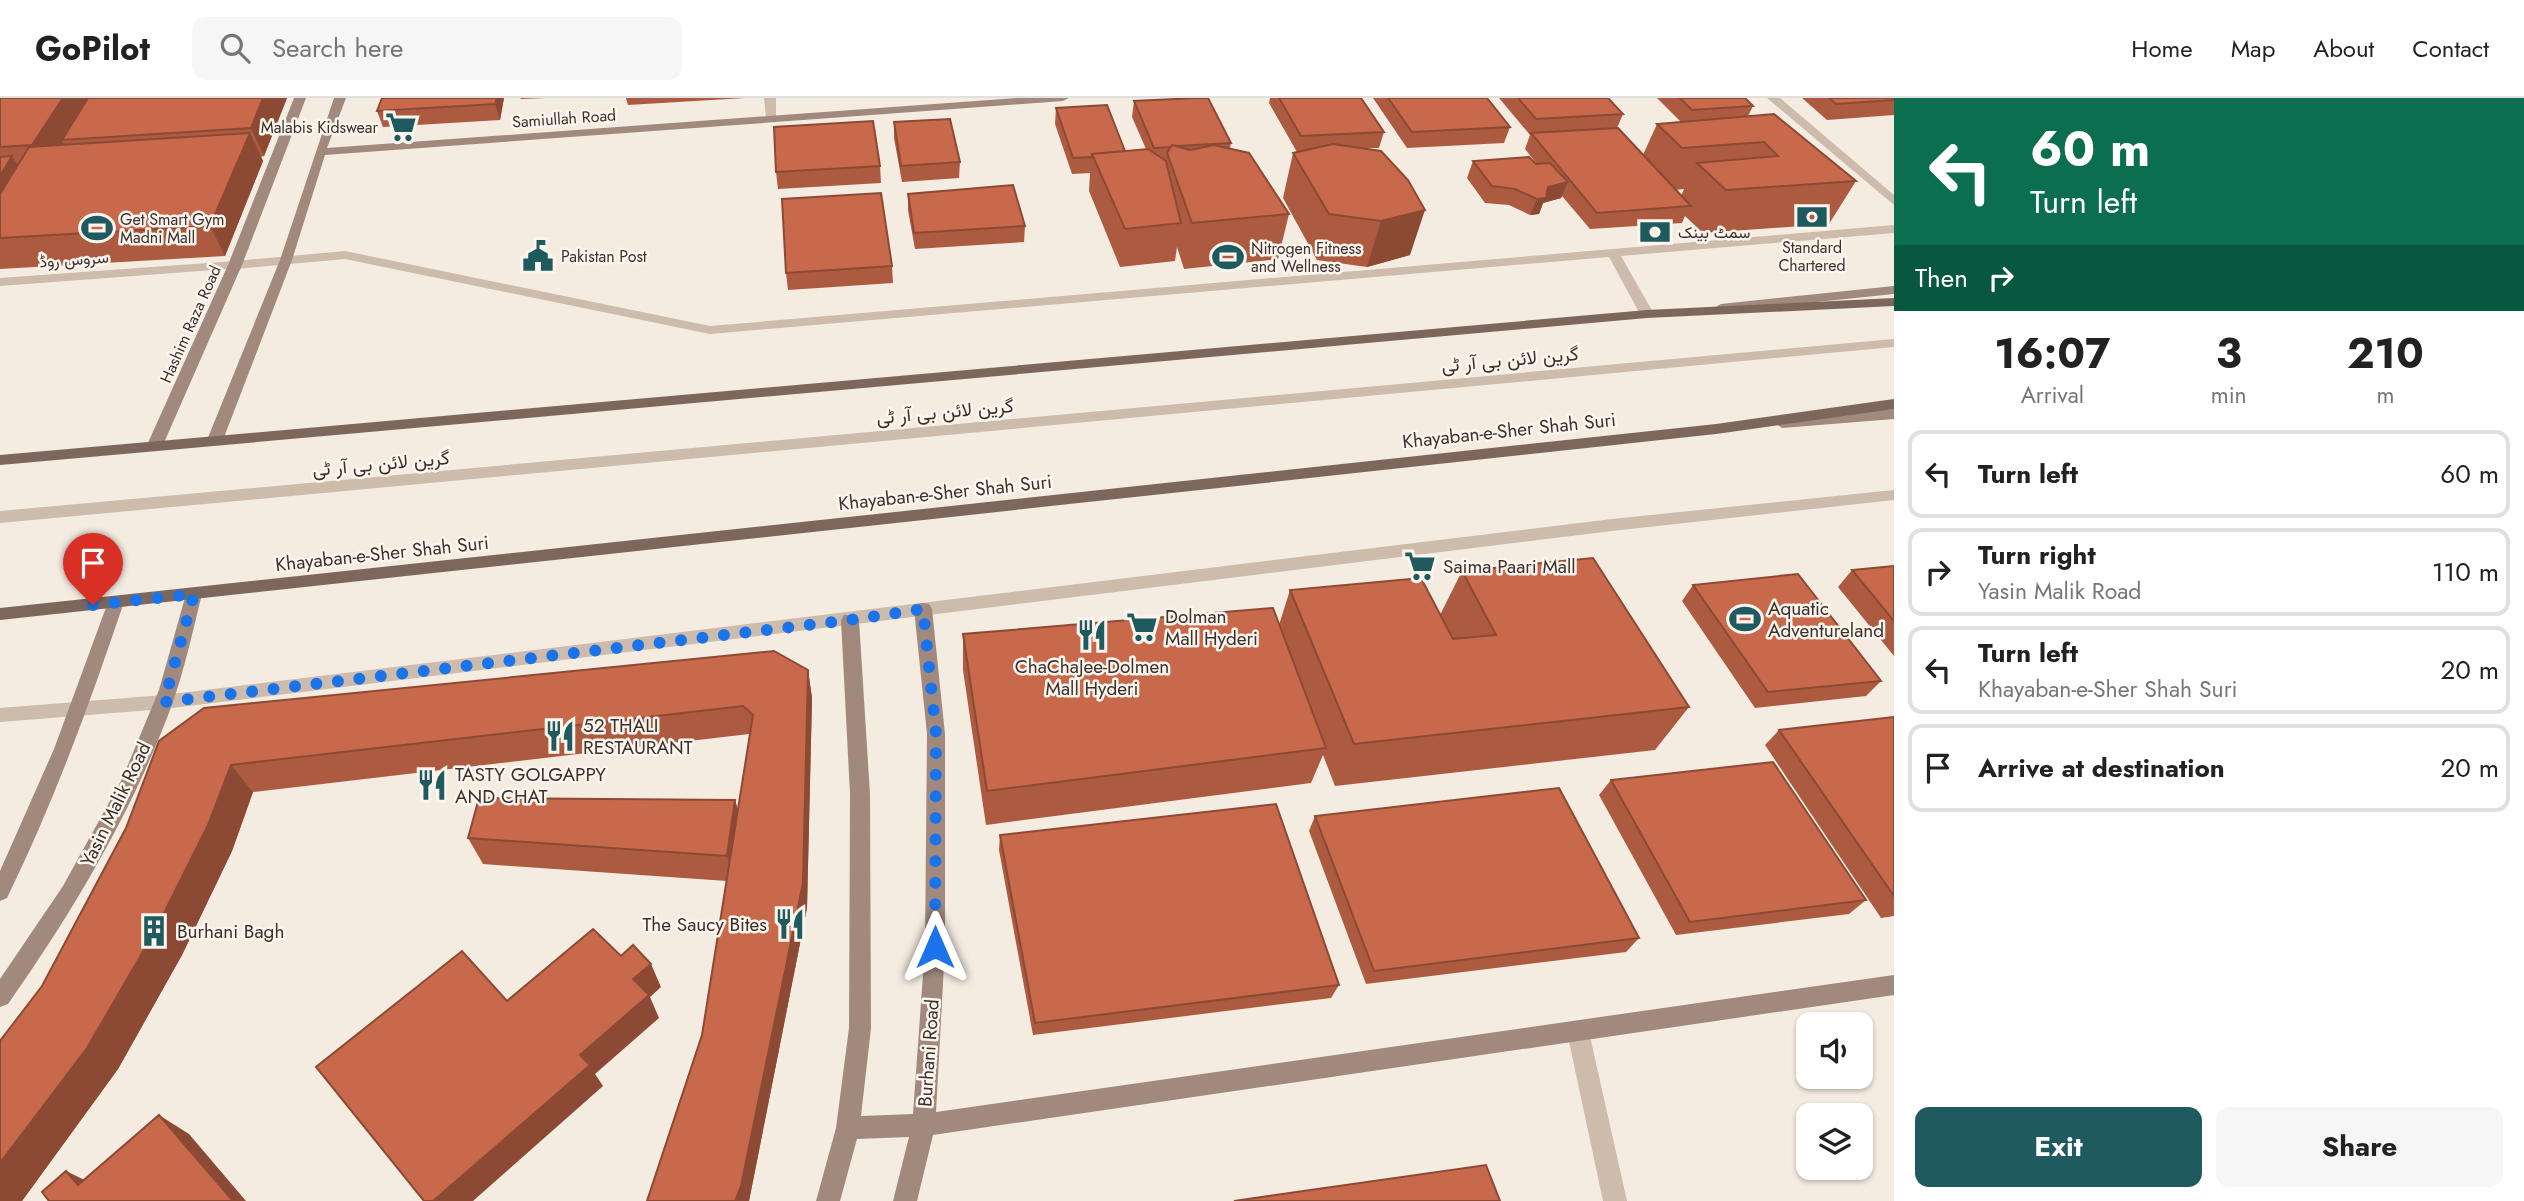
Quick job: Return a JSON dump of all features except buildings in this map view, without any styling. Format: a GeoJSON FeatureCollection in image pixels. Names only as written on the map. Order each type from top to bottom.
{"type":"FeatureCollection","features":[{"type":"Feature","properties":{"kind":"main road"},"geometry":{"type":"LineString","coordinates":[[0,460],[1647,314],[1894,302]]}},
{"type":"Feature","properties":{"kind":"main road","name":"Khayaban-e-Sher Shah Suri"},"geometry":{"type":"LineString","coordinates":[[0,614],[1716,429],[1894,404]]}},
{"type":"Feature","properties":{"kind":"street","name":"Hashim Raza Road"},"geometry":{"type":"LineString","coordinates":[[155,445],[235,265],[300,98]]}},
{"type":"Feature","properties":{"kind":"street"},"geometry":{"type":"LineString","coordinates":[[215,440],[286,260],[340,98]]}},
{"type":"Feature","properties":{"kind":"street"},"geometry":{"type":"LineString","coordinates":[[770,98],[772,118]]}},
{"type":"Feature","properties":{"kind":"street","name":"Samiullah Road"},"geometry":{"type":"LineString","coordinates":[[320,152],[1063,98]]}},
{"type":"Feature","properties":{"kind":"street"},"geometry":{"type":"LineString","coordinates":[[1773,98],[1894,201]]}},
{"type":"Feature","properties":{"kind":"street","name":"سروس روڈ"},"geometry":{"type":"LineString","coordinates":[[0,282],[345,255],[710,330],[1894,229]]}},
{"type":"Feature","properties":{"kind":"street"},"geometry":{"type":"LineString","coordinates":[[1613,253],[1647,314]]}},
{"type":"Feature","properties":{"kind":"street"},"geometry":{"type":"LineString","coordinates":[[1686,311],[1894,290]]}},
{"type":"Feature","properties":{"kind":"street","name":"گرین لائن بی آر ٹی"},"geometry":{"type":"LineString","coordinates":[[0,517],[1894,343]]}},
{"type":"Feature","properties":{"kind":"street"},"geometry":{"type":"LineString","coordinates":[[1716,429],[1894,414]]}},
{"type":"Feature","properties":{"kind":"street"},"geometry":{"type":"LineString","coordinates":[[0,715],[81,706],[164,702],[850,620],[1598,526],[1894,495]]}},
{"type":"Feature","properties":{"kind":"street","name":"Yasin Malik Road"},"geometry":{"type":"LineString","coordinates":[[0,997],[82,872],[129,782],[164,702],[194,594]]}},
{"type":"Feature","properties":{"kind":"street"},"geometry":{"type":"LineString","coordinates":[[0,892],[30,835],[81,706],[116,603]]}},
{"type":"Feature","properties":{"kind":"street","name":"Burhani Road"},"geometry":{"type":"LineString","coordinates":[[905,1201],[924,1125],[935,947],[936,734],[923,609]]}},
{"type":"Feature","properties":{"kind":"street"},"geometry":{"type":"LineString","coordinates":[[828,1201],[848,1128],[860,1028],[860,794],[850,620]]}},
{"type":"Feature","properties":{"kind":"street"},"geometry":{"type":"LineString","coordinates":[[848,1128],[924,1125],[1894,985]]}},
{"type":"Feature","properties":{"kind":"street"},"geometry":{"type":"LineString","coordinates":[[1578,1032],[1615,1201]]}},
{"type":"Feature","properties":{"kind":"place","name":"Malabis Kidswear"},"geometry":{"type":"Point","coordinates":[401,127]}},
{"type":"Feature","properties":{"kind":"place","name":"Standard Chartered"},"geometry":{"type":"Point","coordinates":[1812,217]}},
{"type":"Feature","properties":{"kind":"place","name":"Get Smart Gym Madni Mall"},"geometry":{"type":"Point","coordinates":[97,228]}},
{"type":"Feature","properties":{"kind":"place","name":"سمٹ بینک"},"geometry":{"type":"Point","coordinates":[1655,232]}},
{"type":"Feature","properties":{"kind":"place","name":"Pakistan Post"},"geometry":{"type":"Point","coordinates":[538,256]}},
{"type":"Feature","properties":{"kind":"place","name":"Nitrogen Fitness and Wellness"},"geometry":{"type":"Point","coordinates":[1228,257]}},
{"type":"Feature","properties":{"kind":"place","name":"Saima Paari Mall"},"geometry":{"type":"Point","coordinates":[1420,566]}},
{"type":"Feature","properties":{"kind":"place","name":"Aquatic Adventureland"},"geometry":{"type":"Point","coordinates":[1745,619]}},
{"type":"Feature","properties":{"kind":"place","name":"Dolman Mall Hyderi"},"geometry":{"type":"Point","coordinates":[1142,627]}},
{"type":"Feature","properties":{"kind":"place","name":"ChaChaJee-Dolmen Mall Hyderi"},"geometry":{"type":"Point","coordinates":[1092,635]}},
{"type":"Feature","properties":{"kind":"place","name":"52 THALI RESTAURANT"},"geometry":{"type":"Point","coordinates":[560,736]}},
{"type":"Feature","properties":{"kind":"place","name":"TASTY GOLGAPPY AND CHAT"},"geometry":{"type":"Point","coordinates":[432,785]}},
{"type":"Feature","properties":{"kind":"place","name":"The Saucy Bites"},"geometry":{"type":"Point","coordinates":[790,924]}},
{"type":"Feature","properties":{"kind":"place","name":"Burhani Bagh"},"geometry":{"type":"Point","coordinates":[154,931]}},
{"type":"Feature","properties":{"kind":"route"},"geometry":{"type":"LineString","coordinates":[[93,605],[194,594],[164,702],[923,609],[936,734],[935,947]]}}]}
